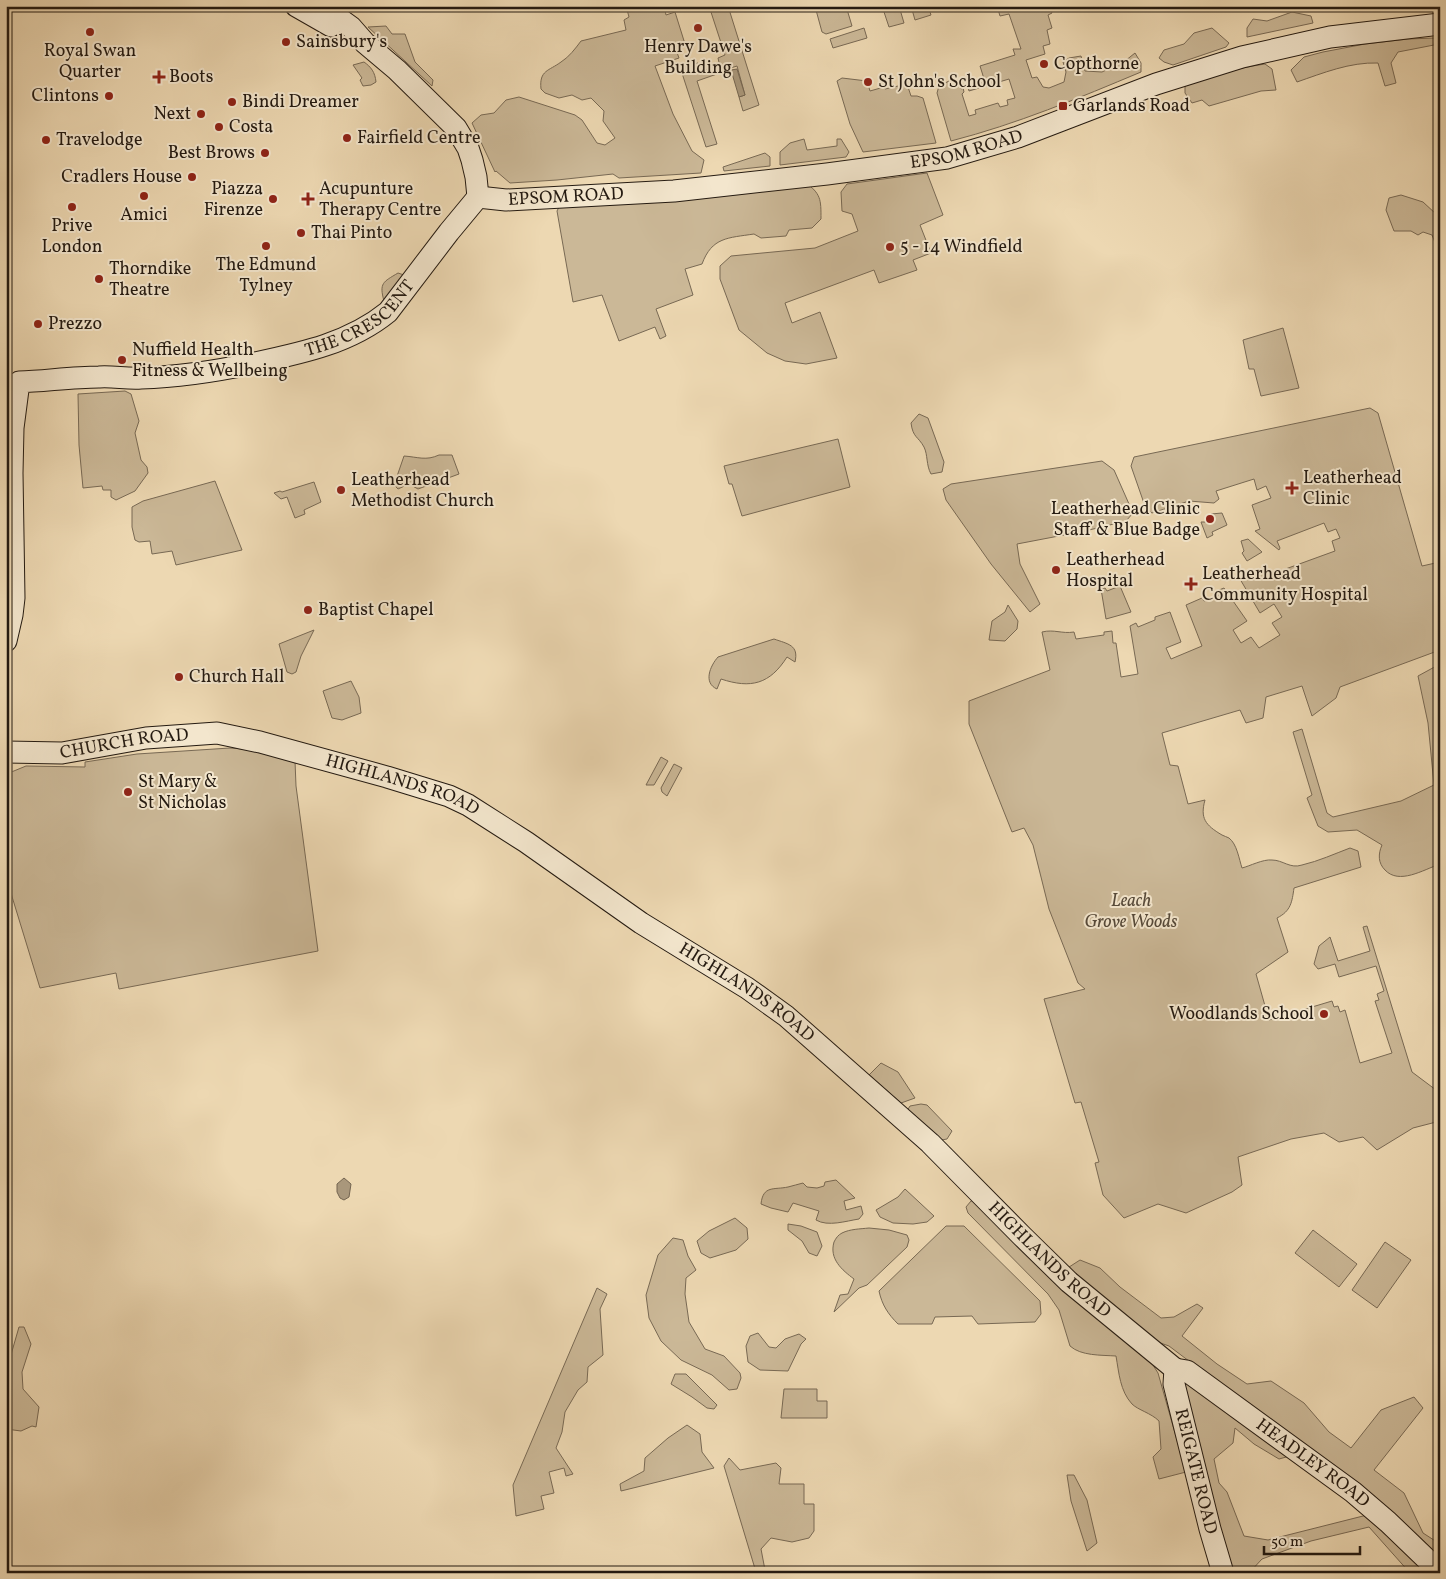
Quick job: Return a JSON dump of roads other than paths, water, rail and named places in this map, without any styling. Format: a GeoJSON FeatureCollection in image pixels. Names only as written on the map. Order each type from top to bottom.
{"type":"FeatureCollection","features":[{"type":"Feature","properties":{"kind":"main road"},"geometry":{"type":"LineString","coordinates":[[296,6],[349,37],[365,43]]}},
{"type":"Feature","properties":{"kind":"main road"},"geometry":{"type":"LineString","coordinates":[[322,6],[351,27],[365,43],[397,70],[456,128],[468,148],[472,160],[478,197]]}},
{"type":"Feature","properties":{"kind":"main road","name":"EPSOM ROAD"},"geometry":{"type":"LineString","coordinates":[[478,197],[506,200],[674,191],[947,158],[1018,137],[1156,84],[1242,57],[1330,37],[1440,24]]}},
{"type":"Feature","properties":{"kind":"main road","name":"THE CRESCENT"},"geometry":{"type":"LineString","coordinates":[[6,641],[14,598],[12,473],[19,382],[100,377],[140,379],[185,376],[248,365],[319,349],[358,332],[376,322],[388,312],[478,197]]}},
{"type":"Feature","properties":{"kind":"main road","name":"CHURCH ROAD"},"geometry":{"type":"LineString","coordinates":[[6,752],[62,754],[146,738],[179,734],[217,733],[242,737]]}},
{"type":"Feature","properties":{"kind":"main road","name":"HIGHLANDS ROAD"},"geometry":{"type":"LineString","coordinates":[[242,737],[428,789],[468,805],[518,837],[648,928],[761,997],[810,1036],[930,1143],[1069,1282],[1175,1369]]}},
{"type":"Feature","properties":{"kind":"main road","name":"HEADLEY ROAD"},"geometry":{"type":"LineString","coordinates":[[1175,1369],[1187,1371],[1353,1492],[1388,1522],[1440,1572]]}},
{"type":"Feature","properties":{"kind":"main road","name":"REIGATE ROAD"},"geometry":{"type":"LineString","coordinates":[[1175,1369],[1174,1384],[1210,1529],[1223,1573]]}},
{"type":"Feature","properties":{"kind":"place","name":"Henry Dawe's Building"},"geometry":{"type":"Point","coordinates":[698,28]}},
{"type":"Feature","properties":{"kind":"place","name":"Royal Swan Quarter"},"geometry":{"type":"Point","coordinates":[90,32]}},
{"type":"Feature","properties":{"kind":"place","name":"Sainsbury's"},"geometry":{"type":"Point","coordinates":[286,42]}},
{"type":"Feature","properties":{"kind":"place","name":"Copthorne"},"geometry":{"type":"Point","coordinates":[1044,64]}},
{"type":"Feature","properties":{"kind":"place","name":"Boots"},"geometry":{"type":"Point","coordinates":[159,77]}},
{"type":"Feature","properties":{"kind":"place","name":"St John's School"},"geometry":{"type":"Point","coordinates":[868,82]}},
{"type":"Feature","properties":{"kind":"place","name":"Clintons"},"geometry":{"type":"Point","coordinates":[109,96]}},
{"type":"Feature","properties":{"kind":"place","name":"Bindi Dreamer"},"geometry":{"type":"Point","coordinates":[232,102]}},
{"type":"Feature","properties":{"kind":"place","name":"Garlands Road"},"geometry":{"type":"Point","coordinates":[1063,106]}},
{"type":"Feature","properties":{"kind":"place","name":"Next"},"geometry":{"type":"Point","coordinates":[201,114]}},
{"type":"Feature","properties":{"kind":"place","name":"Costa"},"geometry":{"type":"Point","coordinates":[219,127]}},
{"type":"Feature","properties":{"kind":"place","name":"Fairfield Centre"},"geometry":{"type":"Point","coordinates":[347,138]}},
{"type":"Feature","properties":{"kind":"place","name":"Travelodge"},"geometry":{"type":"Point","coordinates":[46,140]}},
{"type":"Feature","properties":{"kind":"place","name":"Best Brows"},"geometry":{"type":"Point","coordinates":[265,153]}},
{"type":"Feature","properties":{"kind":"place","name":"Cradlers House"},"geometry":{"type":"Point","coordinates":[192,177]}},
{"type":"Feature","properties":{"kind":"place","name":"Amici"},"geometry":{"type":"Point","coordinates":[144,196]}},
{"type":"Feature","properties":{"kind":"place","name":"Piazza Firenze"},"geometry":{"type":"Point","coordinates":[273,199]}},
{"type":"Feature","properties":{"kind":"place","name":"Acupunture Therapy Centre"},"geometry":{"type":"Point","coordinates":[308,199]}},
{"type":"Feature","properties":{"kind":"place","name":"Prive London"},"geometry":{"type":"Point","coordinates":[72,207]}},
{"type":"Feature","properties":{"kind":"place","name":"Thai Pinto"},"geometry":{"type":"Point","coordinates":[301,233]}},
{"type":"Feature","properties":{"kind":"place","name":"The Edmund Tylney"},"geometry":{"type":"Point","coordinates":[266,246]}},
{"type":"Feature","properties":{"kind":"place","name":"5 - 14 Windfield"},"geometry":{"type":"Point","coordinates":[890,247]}},
{"type":"Feature","properties":{"kind":"place","name":"Thorndike Theatre"},"geometry":{"type":"Point","coordinates":[99,279]}},
{"type":"Feature","properties":{"kind":"place","name":"Prezzo"},"geometry":{"type":"Point","coordinates":[38,324]}},
{"type":"Feature","properties":{"kind":"place","name":"Nuffield Health Fitness & Wellbeing"},"geometry":{"type":"Point","coordinates":[122,360]}},
{"type":"Feature","properties":{"kind":"place","name":"Leatherhead Clinic"},"geometry":{"type":"Point","coordinates":[1292,488]}},
{"type":"Feature","properties":{"kind":"place","name":"Leatherhead Methodist Church"},"geometry":{"type":"Point","coordinates":[341,490]}},
{"type":"Feature","properties":{"kind":"place","name":"Leatherhead Clinic Staff & Blue Badge"},"geometry":{"type":"Point","coordinates":[1210,519]}},
{"type":"Feature","properties":{"kind":"place","name":"Leatherhead Hospital"},"geometry":{"type":"Point","coordinates":[1056,570]}},
{"type":"Feature","properties":{"kind":"place","name":"Leatherhead Community Hospital"},"geometry":{"type":"Point","coordinates":[1191,584]}},
{"type":"Feature","properties":{"kind":"place","name":"Baptist Chapel"},"geometry":{"type":"Point","coordinates":[308,610]}},
{"type":"Feature","properties":{"kind":"place","name":"Church Hall"},"geometry":{"type":"Point","coordinates":[179,677]}},
{"type":"Feature","properties":{"kind":"place","name":"St Mary & St Nicholas"},"geometry":{"type":"Point","coordinates":[128,792]}},
{"type":"Feature","properties":{"kind":"place","name":"Woodlands School"},"geometry":{"type":"Point","coordinates":[1324,1014]}},
{"type":"Feature","properties":{"kind":"park label","name":"Leach Grove Woods"},"geometry":{"type":"Point","coordinates":[1131,911]}}]}
